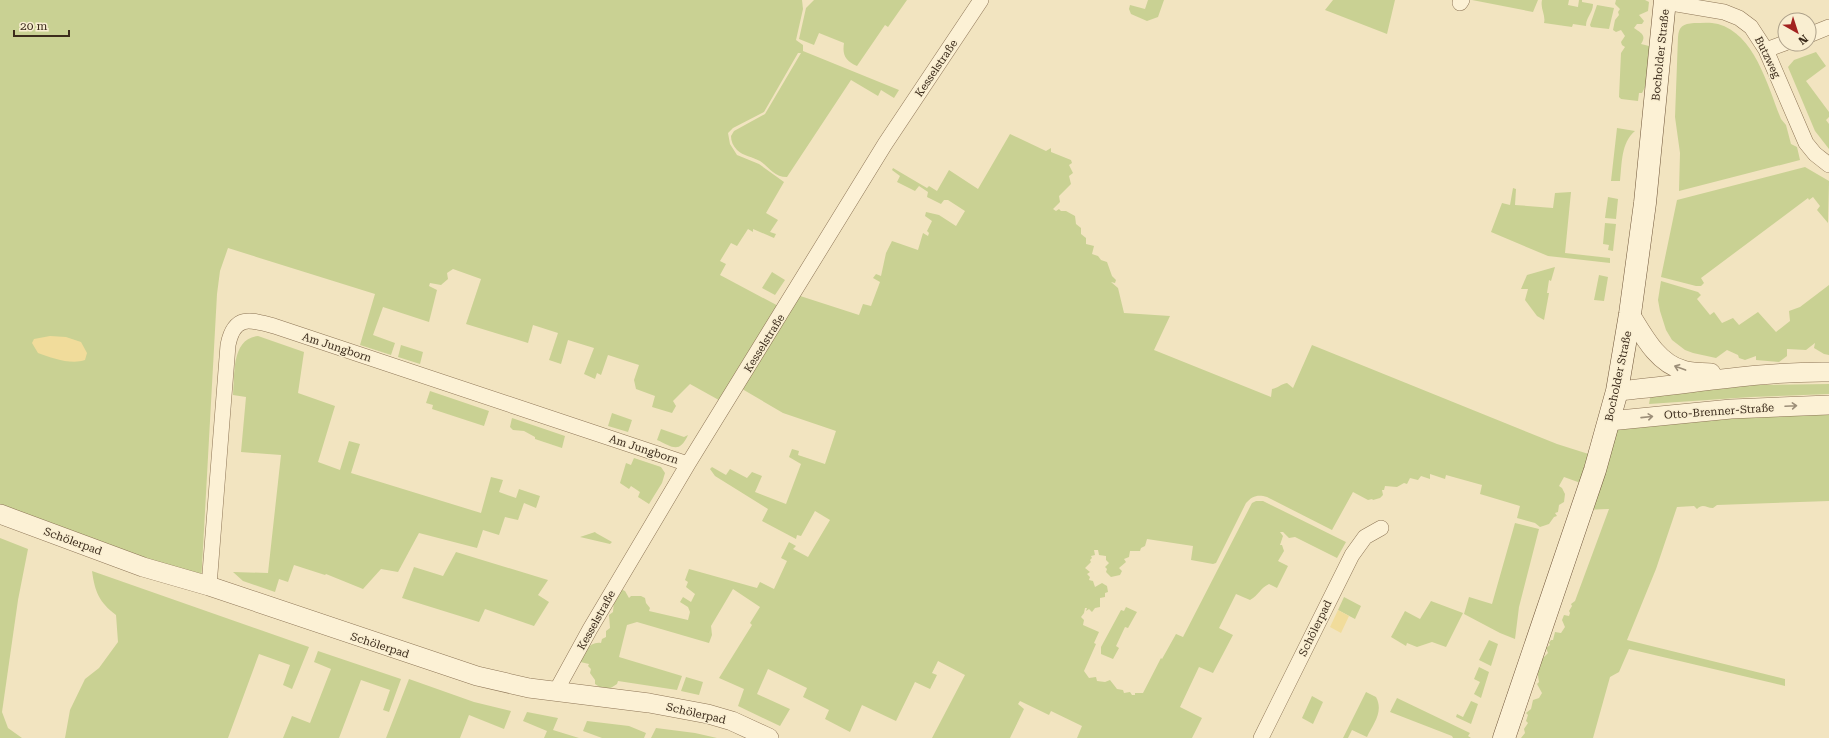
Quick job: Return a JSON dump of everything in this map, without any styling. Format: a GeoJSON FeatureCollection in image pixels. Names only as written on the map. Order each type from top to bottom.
{"type":"FeatureCollection","features":[{"type":"Feature","properties":{"kind":"main road","name":"Bocholder Straße"},"geometry":{"type":"LineString","coordinates":[[1504,738],[1595,470],[1617,391],[1630,314],[1645,203],[1665,1]]}},
{"type":"Feature","properties":{"kind":"street","name":"Kesselstraße"},"geometry":{"type":"LineString","coordinates":[[556,691],[605,603],[688,464],[885,144],[981,0]]}},
{"type":"Feature","properties":{"kind":"street","name":"Butzweg"},"geometry":{"type":"LineString","coordinates":[[1665,1],[1712,9],[1735,16],[1751,27],[1766,50],[1806,143],[1814,154],[1829,165]]}},
{"type":"Feature","properties":{"kind":"street"},"geometry":{"type":"LineString","coordinates":[[1817,32],[1829,27]]}},
{"type":"Feature","properties":{"kind":"street"},"geometry":{"type":"LineString","coordinates":[[1766,50],[1777,46]]}},
{"type":"Feature","properties":{"kind":"street"},"geometry":{"type":"LineString","coordinates":[[1630,314],[1650,344],[1670,364],[1688,371],[1732,376]]}},
{"type":"Feature","properties":{"kind":"street","name":"Am Jungborn"},"geometry":{"type":"LineString","coordinates":[[209,586],[228,345],[232,330],[242,321],[251,320],[274,326],[688,464]]}},
{"type":"Feature","properties":{"kind":"street"},"geometry":{"type":"LineString","coordinates":[[1617,391],[1687,384],[1732,376],[1829,372]]}},
{"type":"Feature","properties":{"kind":"street","name":"Otto-Brenner-Straße"},"geometry":{"type":"LineString","coordinates":[[1609,421],[1718,410],[1829,405]]}},
{"type":"Feature","properties":{"kind":"street","name":"Schölerpad"},"geometry":{"type":"LineString","coordinates":[[0,514],[143,566],[209,586],[477,676],[509,685],[650,703],[708,714],[732,721],[769,738]]}},
{"type":"Feature","properties":{"kind":"street","name":"Schölerpad"},"geometry":{"type":"LineString","coordinates":[[1261,738],[1352,555],[1365,537],[1381,528]]}},
{"type":"Feature","properties":{"kind":"green space"},"geometry":{"type":"Polygon","coordinates":[[[0,0],[802,0],[803,9],[796,40],[803,45],[803,51],[899,90],[894,98],[881,90],[878,96],[851,80],[787,177],[782,177],[760,161],[739,152],[733,145],[731,136],[734,131],[765,114],[801,53],[798,53],[764,112],[733,128],[728,133],[730,144],[737,155],[759,164],[784,182],[766,213],[778,220],[770,232],[776,234],[774,238],[753,229],[753,232],[748,229],[737,246],[731,243],[720,261],[726,264],[720,275],[784,309],[794,294],[859,315],[863,304],[871,306],[880,282],[873,278],[876,274],[881,276],[886,253],[892,241],[918,250],[923,233],[928,236],[929,233],[927,231],[932,221],[925,216],[926,212],[939,215],[956,226],[965,211],[948,200],[944,200],[941,204],[927,197],[928,192],[919,186],[915,191],[897,182],[900,176],[892,170],[893,168],[927,188],[929,186],[937,191],[949,170],[978,189],[1010,134],[1046,151],[1051,148],[1051,152],[1071,160],[1072,163],[1069,165],[1073,173],[1069,176],[1071,184],[1059,196],[1060,202],[1053,209],[1056,211],[1059,209],[1061,211],[1066,211],[1075,216],[1076,224],[1081,228],[1081,234],[1086,238],[1086,244],[1094,246],[1092,254],[1107,262],[1112,276],[1116,280],[1115,283],[1111,282],[1118,288],[1124,313],[1170,316],[1154,350],[1271,397],[1272,389],[1283,384],[1287,383],[1293,388],[1312,345],[1557,444],[1598,457],[1609,421],[1829,405],[1829,501],[1717,505],[1713,508],[1703,506],[1697,509],[1694,506],[1677,507],[1656,569],[1627,640],[1785,679],[1785,686],[1629,649],[1619,672],[1610,677],[1593,738],[1521,738],[1525,733],[1524,729],[1528,723],[1526,721],[1528,715],[1526,713],[1531,709],[1533,700],[1539,698],[1542,693],[1537,684],[1539,682],[1537,669],[1541,666],[1539,662],[1548,653],[1546,648],[1550,645],[1549,643],[1551,640],[1553,640],[1555,632],[1561,633],[1565,627],[1562,620],[1564,615],[1569,616],[1569,611],[1572,606],[1571,604],[1575,601],[1609,509],[1581,510],[1589,486],[1564,477],[1559,486],[1565,494],[1564,502],[1559,505],[1558,512],[1555,513],[1557,516],[1554,517],[1549,524],[1540,527],[1535,523],[1517,518],[1520,506],[1480,494],[1482,485],[1446,475],[1445,479],[1430,474],[1430,479],[1421,476],[1418,480],[1410,478],[1407,484],[1404,483],[1397,487],[1385,486],[1384,490],[1382,490],[1383,495],[1380,498],[1373,500],[1368,500],[1353,492],[1332,530],[1267,497],[1253,497],[1246,503],[1216,563],[1213,564],[1191,560],[1193,546],[1147,539],[1145,546],[1141,548],[1140,551],[1130,551],[1129,557],[1124,559],[1126,562],[1119,568],[1122,571],[1120,575],[1111,577],[1106,572],[1107,569],[1105,567],[1109,563],[1106,560],[1106,556],[1099,555],[1098,550],[1094,550],[1095,555],[1091,556],[1091,562],[1085,568],[1090,572],[1087,574],[1090,577],[1089,580],[1093,581],[1095,587],[1102,583],[1107,586],[1108,592],[1105,593],[1105,597],[1100,598],[1100,607],[1095,608],[1092,612],[1089,609],[1086,611],[1087,608],[1085,608],[1081,617],[1084,620],[1083,625],[1099,632],[1094,643],[1096,644],[1084,671],[1089,678],[1096,677],[1097,681],[1105,682],[1110,680],[1117,689],[1123,690],[1124,693],[1130,692],[1132,695],[1135,695],[1135,693],[1143,693],[1161,658],[1162,659],[1176,634],[1183,637],[1252,503],[1256,501],[1263,501],[1346,542],[1337,558],[1295,537],[1289,538],[1283,532],[1280,532],[1283,536],[1280,545],[1282,545],[1284,551],[1278,561],[1288,566],[1277,588],[1269,584],[1250,600],[1236,594],[1219,628],[1233,635],[1213,673],[1199,667],[1180,707],[1202,718],[1192,738],[1077,738],[1082,726],[1051,711],[1049,715],[1020,701],[1018,704],[1024,709],[1010,738],[932,738],[965,675],[938,661],[932,673],[937,675],[930,689],[915,682],[896,721],[862,705],[850,732],[825,719],[829,710],[803,697],[807,688],[768,669],[757,694],[790,709],[780,726],[738,706],[744,689],[719,678],[752,625],[750,623],[760,607],[733,589],[711,626],[712,635],[709,643],[637,622],[627,625],[619,657],[682,676],[677,690],[618,681],[617,684],[606,691],[595,684],[595,680],[590,673],[591,669],[588,666],[589,664],[576,661],[590,646],[601,643],[602,639],[606,637],[606,631],[610,628],[609,615],[613,612],[614,599],[618,588],[625,591],[629,598],[631,596],[641,596],[645,598],[646,603],[650,608],[649,611],[688,620],[690,612],[688,607],[680,602],[683,597],[691,602],[695,594],[686,587],[688,582],[685,580],[689,569],[757,588],[760,582],[774,589],[787,561],[781,558],[789,542],[796,546],[793,549],[808,557],[830,520],[815,511],[801,536],[797,535],[796,539],[762,521],[768,509],[715,476],[710,469],[712,467],[726,475],[730,469],[747,478],[752,472],[762,476],[755,492],[786,504],[801,464],[789,457],[792,449],[799,451],[798,455],[825,464],[836,431],[783,413],[737,386],[726,404],[690,384],[673,401],[676,406],[672,413],[652,407],[655,396],[636,389],[634,380],[639,365],[608,355],[601,375],[597,373],[595,379],[584,374],[594,348],[568,340],[561,364],[549,360],[558,333],[533,325],[528,343],[466,324],[481,279],[453,269],[447,273],[448,279],[441,285],[430,283],[429,286],[437,290],[429,322],[383,307],[373,335],[395,343],[391,355],[360,345],[375,294],[228,248],[220,271],[217,294],[201,584],[0,513],[0,0]]]}},
{"type":"Feature","properties":{"kind":"green space"},"geometry":{"type":"Polygon","coordinates":[[[814,0],[907,0],[888,27],[885,25],[857,66],[850,62],[844,55],[844,43],[819,33],[814,45],[799,39],[806,8],[814,0]]]}},
{"type":"Feature","properties":{"kind":"green space"},"geometry":{"type":"Polygon","coordinates":[[[1148,0],[1164,0],[1158,17],[1147,21],[1131,14],[1129,9],[1130,5],[1145,9],[1148,0]]]}},
{"type":"Feature","properties":{"kind":"green space"},"geometry":{"type":"Polygon","coordinates":[[[1333,0],[1395,0],[1387,34],[1325,10],[1333,0]]]}},
{"type":"Feature","properties":{"kind":"green space"},"geometry":{"type":"Polygon","coordinates":[[[1472,0],[1538,0],[1533,12],[1472,0]]]}},
{"type":"Feature","properties":{"kind":"green space"},"geometry":{"type":"Polygon","coordinates":[[[1542,0],[1569,0],[1568,5],[1578,7],[1579,0],[1582,0],[1582,2],[1593,4],[1593,7],[1586,26],[1573,24],[1572,27],[1544,23],[1542,0]]]}},
{"type":"Feature","properties":{"kind":"green space"},"geometry":{"type":"Polygon","coordinates":[[[1616,0],[1645,0],[1649,2],[1648,11],[1639,15],[1644,21],[1642,24],[1637,24],[1634,28],[1643,36],[1643,41],[1641,44],[1649,46],[1649,50],[1652,50],[1648,74],[1646,74],[1647,83],[1642,93],[1639,93],[1638,101],[1621,99],[1619,97],[1621,53],[1625,47],[1621,42],[1625,36],[1621,30],[1616,32],[1613,30],[1615,20],[1619,15],[1618,12],[1620,9],[1615,4],[1616,0]]]}},
{"type":"Feature","properties":{"kind":"green space"},"geometry":{"type":"Polygon","coordinates":[[[1597,5],[1614,8],[1609,29],[1591,27],[1590,25],[1597,5]]]}},
{"type":"Feature","properties":{"kind":"green space"},"geometry":{"type":"Polygon","coordinates":[[[1694,23],[1715,23],[1731,30],[1742,39],[1751,50],[1765,78],[1781,119],[1786,125],[1791,144],[1797,147],[1800,160],[1679,191],[1680,153],[1675,117],[1678,37],[1679,30],[1682,26],[1694,23]]]}},
{"type":"Feature","properties":{"kind":"green space"},"geometry":{"type":"Polygon","coordinates":[[[1816,52],[1826,66],[1806,81],[1829,112],[1829,117],[1826,120],[1829,124],[1829,149],[1815,131],[1788,67],[1794,60],[1816,52]]]}},
{"type":"Feature","properties":{"kind":"green space"},"geometry":{"type":"Polygon","coordinates":[[[1617,128],[1635,131],[1630,136],[1625,147],[1620,181],[1611,181],[1617,128]]]}},
{"type":"Feature","properties":{"kind":"green space"},"geometry":{"type":"Polygon","coordinates":[[[1805,167],[1829,181],[1828,223],[1817,210],[1820,206],[1813,197],[1809,200],[1808,198],[1701,278],[1704,283],[1701,286],[1661,277],[1677,200],[1805,167]]]}},
{"type":"Feature","properties":{"kind":"green space"},"geometry":{"type":"Polygon","coordinates":[[[1513,188],[1516,189],[1515,205],[1553,208],[1555,193],[1571,192],[1565,253],[1610,258],[1610,263],[1548,256],[1491,232],[1502,203],[1510,205],[1513,188]]]}},
{"type":"Feature","properties":{"kind":"green space"},"geometry":{"type":"Polygon","coordinates":[[[1608,197],[1618,199],[1616,219],[1605,218],[1608,197]]]}},
{"type":"Feature","properties":{"kind":"green space"},"geometry":{"type":"Polygon","coordinates":[[[1605,223],[1616,224],[1613,251],[1608,250],[1609,245],[1603,244],[1605,223]]]}},
{"type":"Feature","properties":{"kind":"green space"},"geometry":{"type":"Polygon","coordinates":[[[1555,267],[1551,281],[1549,280],[1547,293],[1549,293],[1544,320],[1537,316],[1525,300],[1528,289],[1521,289],[1527,275],[1555,267]]]}},
{"type":"Feature","properties":{"kind":"green space"},"geometry":{"type":"Polygon","coordinates":[[[772,272],[785,280],[775,295],[762,288],[772,272]]]}},
{"type":"Feature","properties":{"kind":"green space"},"geometry":{"type":"Polygon","coordinates":[[[1599,275],[1608,277],[1604,301],[1594,300],[1599,275]]]}},
{"type":"Feature","properties":{"kind":"green space"},"geometry":{"type":"Polygon","coordinates":[[[1661,281],[1698,292],[1701,295],[1697,299],[1710,315],[1714,312],[1722,323],[1733,318],[1739,325],[1758,312],[1776,332],[1790,321],[1789,311],[1800,307],[1829,285],[1829,355],[1824,354],[1814,348],[1815,343],[1806,350],[1787,349],[1787,356],[1779,362],[1756,360],[1756,356],[1745,360],[1727,350],[1716,358],[1685,350],[1672,340],[1666,330],[1658,300],[1661,281]]]}},
{"type":"Feature","properties":{"kind":"green space"},"geometry":{"type":"Polygon","coordinates":[[[258,336],[304,352],[298,393],[335,406],[318,462],[340,470],[349,441],[360,444],[351,473],[481,513],[491,477],[503,480],[499,492],[516,498],[519,489],[540,496],[536,508],[524,503],[518,520],[505,517],[499,535],[483,530],[477,548],[419,533],[398,572],[381,569],[363,589],[326,574],[325,575],[294,565],[288,582],[279,579],[275,592],[243,581],[233,572],[268,573],[281,455],[241,452],[246,397],[233,395],[236,359],[243,344],[249,339],[258,336]]]}},
{"type":"Feature","properties":{"kind":"green space"},"geometry":{"type":"Polygon","coordinates":[[[401,345],[423,352],[420,364],[398,357],[401,345]]]}},
{"type":"Feature","properties":{"kind":"green space"},"geometry":{"type":"Polygon","coordinates":[[[1829,384],[1829,394],[1751,397],[1649,404],[1651,393],[1755,385],[1829,384]]]}},
{"type":"Feature","properties":{"kind":"green space"},"geometry":{"type":"Polygon","coordinates":[[[430,391],[489,411],[484,426],[432,409],[433,405],[426,403],[430,391]]]}},
{"type":"Feature","properties":{"kind":"green space"},"geometry":{"type":"Polygon","coordinates":[[[612,413],[632,420],[628,432],[608,426],[612,413]]]}},
{"type":"Feature","properties":{"kind":"green space"},"geometry":{"type":"Polygon","coordinates":[[[512,418],[565,436],[562,448],[535,439],[535,437],[524,431],[513,430],[510,427],[512,418]]]}},
{"type":"Feature","properties":{"kind":"green space"},"geometry":{"type":"Polygon","coordinates":[[[661,429],[684,437],[688,435],[682,445],[678,447],[671,447],[657,440],[661,429]]]}},
{"type":"Feature","properties":{"kind":"green space"},"geometry":{"type":"Polygon","coordinates":[[[634,458],[661,467],[665,473],[662,483],[649,504],[638,497],[640,492],[631,486],[629,489],[620,483],[626,463],[631,465],[634,458]]]}},
{"type":"Feature","properties":{"kind":"green space"},"geometry":{"type":"Polygon","coordinates":[[[1515,523],[1539,529],[1519,607],[1515,639],[1500,633],[1464,614],[1469,597],[1492,604],[1515,523]]]}},
{"type":"Feature","properties":{"kind":"green space"},"geometry":{"type":"Polygon","coordinates":[[[595,532],[612,542],[610,544],[580,537],[595,532]]]}},
{"type":"Feature","properties":{"kind":"green space"},"geometry":{"type":"Polygon","coordinates":[[[0,538],[28,549],[18,600],[2,712],[8,728],[22,738],[0,738],[0,538]]]}},
{"type":"Feature","properties":{"kind":"green space"},"geometry":{"type":"Polygon","coordinates":[[[456,552],[548,580],[538,595],[549,602],[534,626],[485,609],[479,622],[402,598],[414,567],[443,576],[456,552]]]}},
{"type":"Feature","properties":{"kind":"green space"},"geometry":{"type":"Polygon","coordinates":[[[92,571],[309,647],[292,689],[283,685],[290,665],[259,654],[228,738],[65,738],[70,710],[85,679],[99,668],[118,642],[116,615],[106,606],[96,591],[92,571]]]}},
{"type":"Feature","properties":{"kind":"green space"},"geometry":{"type":"Polygon","coordinates":[[[1344,597],[1361,606],[1355,619],[1338,610],[1344,597]]]}},
{"type":"Feature","properties":{"kind":"green space"},"geometry":{"type":"Polygon","coordinates":[[[1431,601],[1463,613],[1446,647],[1432,642],[1417,647],[1407,643],[1406,646],[1391,637],[1405,611],[1420,619],[1431,601]]]}},
{"type":"Feature","properties":{"kind":"green space"},"geometry":{"type":"Polygon","coordinates":[[[1126,607],[1137,612],[1128,628],[1125,627],[1116,646],[1119,648],[1113,659],[1101,654],[1101,647],[1121,610],[1124,611],[1126,607]]]}},
{"type":"Feature","properties":{"kind":"green space"},"geometry":{"type":"Polygon","coordinates":[[[1489,640],[1498,644],[1491,666],[1479,660],[1489,640]]]}},
{"type":"Feature","properties":{"kind":"green space"},"geometry":{"type":"Polygon","coordinates":[[[318,651],[401,679],[389,712],[383,710],[390,690],[361,680],[339,738],[283,738],[292,716],[310,723],[331,669],[314,662],[318,651]]]}},
{"type":"Feature","properties":{"kind":"green space"},"geometry":{"type":"Polygon","coordinates":[[[1479,667],[1489,672],[1481,698],[1474,694],[1480,682],[1474,679],[1479,667]]]}},
{"type":"Feature","properties":{"kind":"green space"},"geometry":{"type":"Polygon","coordinates":[[[686,677],[703,682],[699,695],[681,691],[686,677]]]}},
{"type":"Feature","properties":{"kind":"green space"},"geometry":{"type":"Polygon","coordinates":[[[409,679],[474,702],[511,711],[504,729],[469,715],[460,738],[386,738],[409,679]]]}},
{"type":"Feature","properties":{"kind":"green space"},"geometry":{"type":"Polygon","coordinates":[[[1366,692],[1376,697],[1378,702],[1379,708],[1375,723],[1367,737],[1352,730],[1348,738],[1343,738],[1366,692]]]}},
{"type":"Feature","properties":{"kind":"green space"},"geometry":{"type":"Polygon","coordinates":[[[1312,696],[1323,702],[1313,724],[1302,718],[1312,696]]]}},
{"type":"Feature","properties":{"kind":"green space"},"geometry":{"type":"Polygon","coordinates":[[[1397,698],[1470,733],[1468,736],[1471,738],[1453,738],[1452,736],[1390,712],[1397,698]]]}},
{"type":"Feature","properties":{"kind":"green space"},"geometry":{"type":"Polygon","coordinates":[[[1471,701],[1478,704],[1471,724],[1456,717],[1457,714],[1463,717],[1471,701]]]}},
{"type":"Feature","properties":{"kind":"green space"},"geometry":{"type":"Polygon","coordinates":[[[527,712],[558,718],[553,730],[579,738],[544,738],[547,731],[523,721],[527,712]]]}},
{"type":"Feature","properties":{"kind":"green space"},"geometry":{"type":"Polygon","coordinates":[[[587,721],[629,726],[646,733],[644,738],[602,738],[583,731],[587,721]]]}},
{"type":"Feature","properties":{"kind":"green space"},"geometry":{"type":"Polygon","coordinates":[[[656,728],[695,733],[717,738],[651,738],[656,728]]]}},
{"type":"Feature","properties":{"kind":"sand"},"geometry":{"type":"Polygon","coordinates":[[[50,336],[66,337],[81,342],[87,353],[85,360],[74,362],[55,359],[38,353],[32,343],[34,339],[50,336]]]}},
{"type":"Feature","properties":{"kind":"sand"},"geometry":{"type":"Polygon","coordinates":[[[1338,610],[1349,616],[1341,633],[1330,627],[1338,610]]]}}]}
